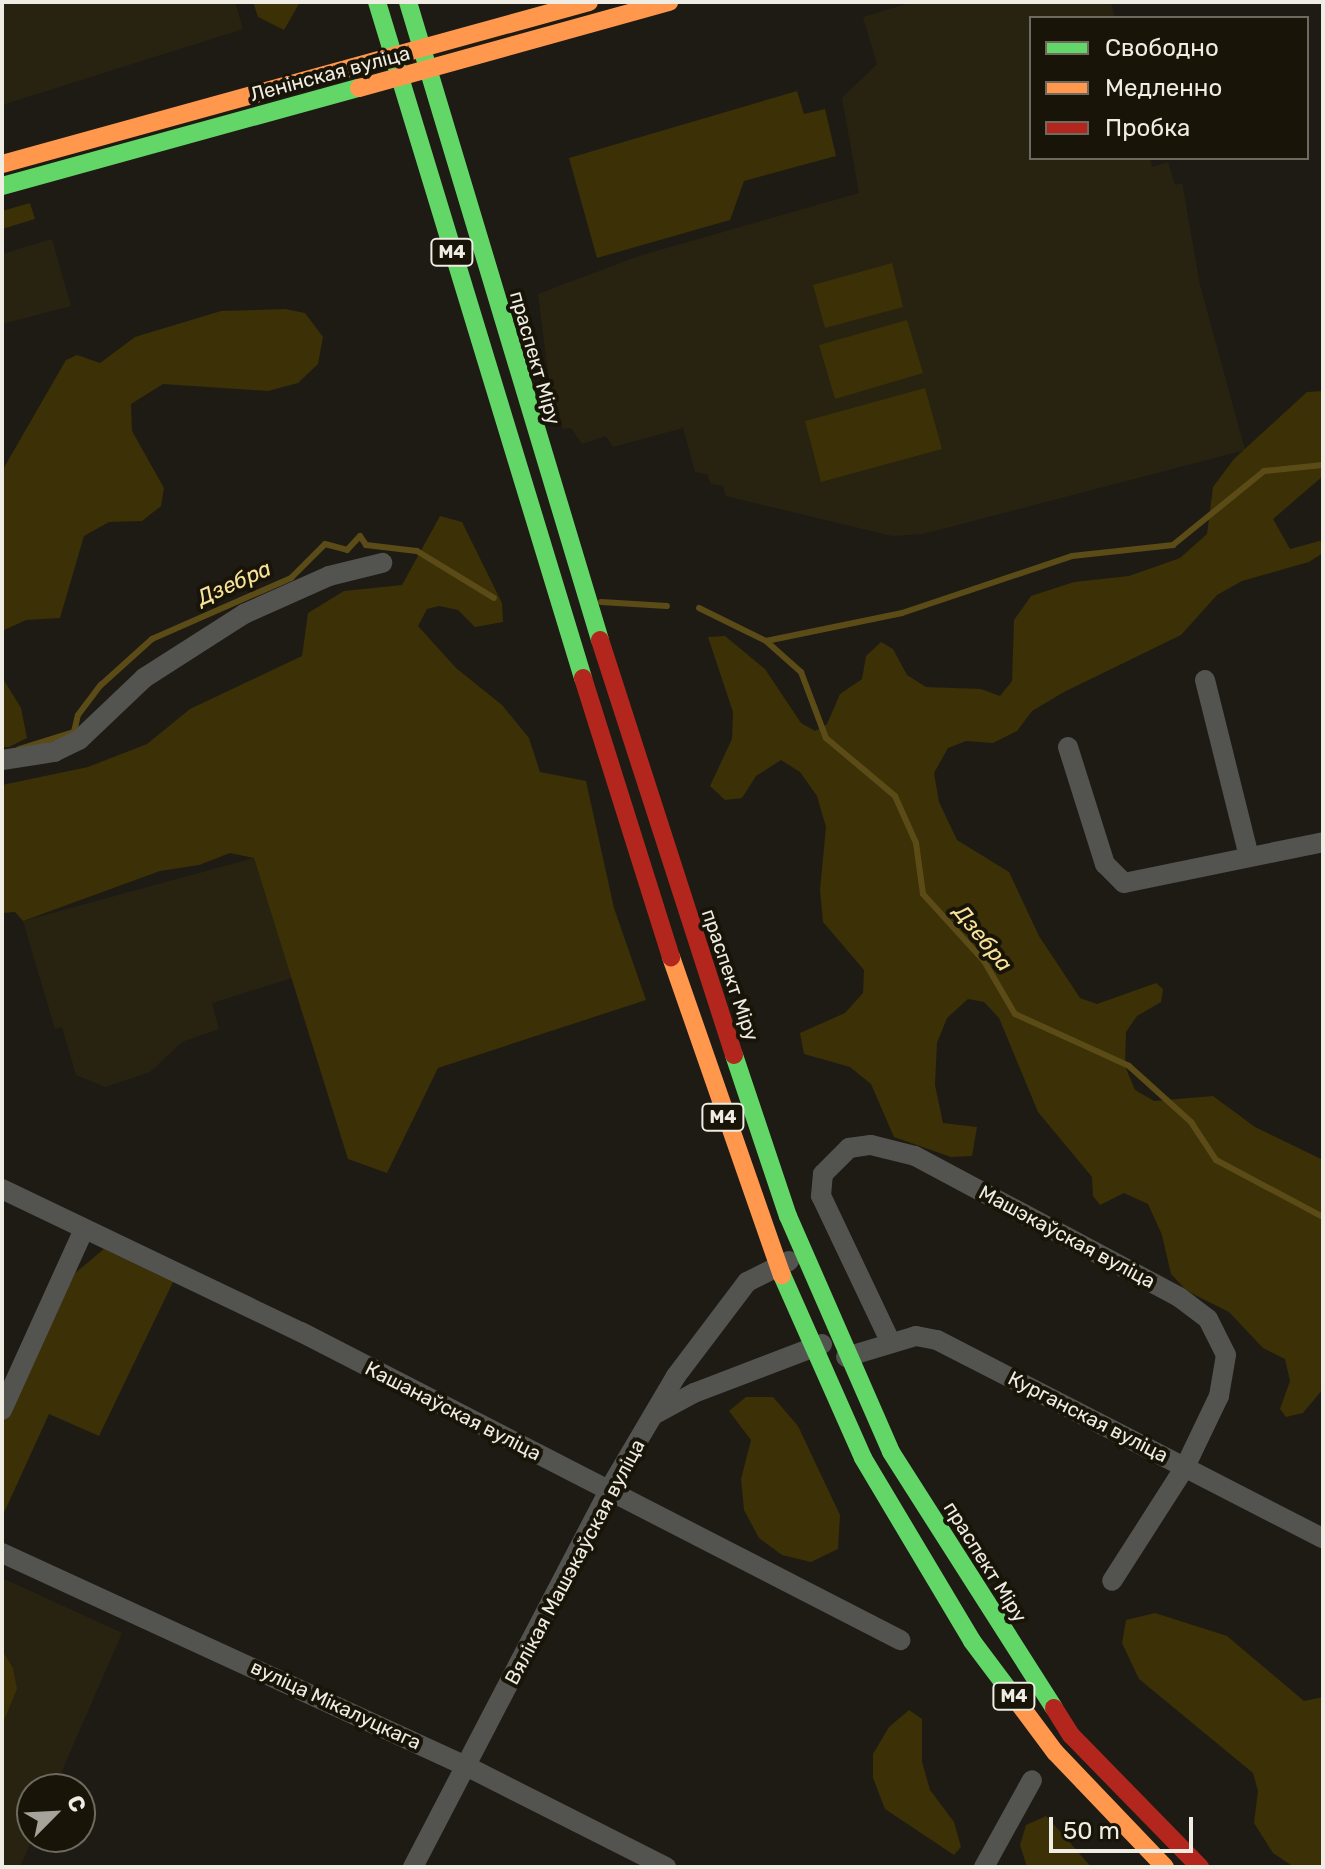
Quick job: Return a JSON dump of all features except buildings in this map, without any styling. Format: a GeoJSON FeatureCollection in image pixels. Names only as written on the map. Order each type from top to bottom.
{"type":"FeatureCollection","features":[{"type":"Feature","properties":{"kind":"main road","name":"М4"},"geometry":{"type":"LineString","coordinates":[[377,2],[609,766],[734,1150],[777,1264],[863,1458],[972,1641],[1055,1752],[1165,1867]]}},
{"type":"Feature","properties":{"kind":"main road","name":"праспект Міру"},"geometry":{"type":"LineString","coordinates":[[408,2],[530,418],[635,758],[804,1255],[837,1336],[891,1452],[1063,1723],[1200,1867]]}},
{"type":"Feature","properties":{"kind":"main road","name":"Ленінская вуліца"},"geometry":{"type":"LineString","coordinates":[[2,164],[589,2]]}},
{"type":"Feature","properties":{"kind":"main road","name":"Ленінская вуліца"},"geometry":{"type":"LineString","coordinates":[[2,186],[399,79],[669,2]]}},
{"type":"Feature","properties":{"kind":"street"},"geometry":{"type":"LineString","coordinates":[[2,760],[54,752],[79,740],[144,678],[244,614],[329,576],[382,563]]}},
{"type":"Feature","properties":{"kind":"street"},"geometry":{"type":"LineString","coordinates":[[1205,680],[1249,857]]}},
{"type":"Feature","properties":{"kind":"street"},"geometry":{"type":"LineString","coordinates":[[1068,747],[1105,864],[1115,879],[1133,883],[1323,842]]}},
{"type":"Feature","properties":{"kind":"street","name":"Машэкаўская вуліца"},"geometry":{"type":"LineString","coordinates":[[890,1341],[821,1196],[823,1174],[849,1148],[871,1145],[915,1156],[1179,1297],[1208,1319],[1226,1355],[1222,1382],[1185,1467],[1112,1581]]}},
{"type":"Feature","properties":{"kind":"street","name":"Кашанаўская вуліца"},"geometry":{"type":"LineString","coordinates":[[2,1189],[610,1488],[900,1640]]}},
{"type":"Feature","properties":{"kind":"street"},"geometry":{"type":"LineString","coordinates":[[2,1410],[84,1229]]}},
{"type":"Feature","properties":{"kind":"street","name":"Вялікая Машэкаўская вуліца"},"geometry":{"type":"LineString","coordinates":[[413,1867],[468,1767],[610,1488],[657,1413],[676,1376],[747,1282],[777,1264],[804,1255]]}},
{"type":"Feature","properties":{"kind":"street"},"geometry":{"type":"LineString","coordinates":[[657,1413],[694,1393],[814,1349],[837,1336]]}},
{"type":"Feature","properties":{"kind":"street","name":"Курганская вуліца"},"geometry":{"type":"LineString","coordinates":[[846,1357],[890,1341],[916,1336],[937,1340],[1323,1538]]}},
{"type":"Feature","properties":{"kind":"street"},"geometry":{"type":"LineString","coordinates":[[676,1376],[694,1393]]}},
{"type":"Feature","properties":{"kind":"street","name":"вуліца Мікалуцкага"},"geometry":{"type":"LineString","coordinates":[[2,1553],[468,1767],[666,1867]]}},
{"type":"Feature","properties":{"kind":"street"},"geometry":{"type":"LineString","coordinates":[[984,1867],[1032,1780]]}},
{"type":"Feature","properties":{"kind":"shaded area"},"geometry":{"type":"Polygon","coordinates":[[[2,2],[235,2],[243,29],[2,105],[2,2]]]}},
{"type":"Feature","properties":{"kind":"shaded area"},"geometry":{"type":"Polygon","coordinates":[[[253,2],[300,2],[284,30],[258,17],[253,2]]]}},
{"type":"Feature","properties":{"kind":"shaded area"},"geometry":{"type":"Polygon","coordinates":[[[913,2],[1111,2],[1114,16],[1029,16],[1029,160],[1150,160],[1152,167],[1168,162],[1175,185],[1182,183],[1200,285],[1245,450],[923,534],[892,536],[726,496],[723,486],[711,484],[707,474],[695,472],[683,428],[613,447],[606,436],[582,444],[571,428],[563,429],[549,380],[538,294],[639,256],[859,193],[842,98],[877,64],[863,17],[913,2]]]}},
{"type":"Feature","properties":{"kind":"shaded area"},"geometry":{"type":"Polygon","coordinates":[[[797,91],[804,114],[825,109],[836,156],[744,181],[730,220],[597,258],[569,158],[797,91]]]}},
{"type":"Feature","properties":{"kind":"shaded area"},"geometry":{"type":"Polygon","coordinates":[[[30,203],[35,219],[2,229],[2,211],[30,203]]]}},
{"type":"Feature","properties":{"kind":"shaded area"},"geometry":{"type":"Polygon","coordinates":[[[52,239],[71,306],[2,324],[2,254],[52,239]]]}},
{"type":"Feature","properties":{"kind":"shaded area"},"geometry":{"type":"Polygon","coordinates":[[[892,263],[903,307],[825,328],[813,285],[892,263]]]}},
{"type":"Feature","properties":{"kind":"shaded area"},"geometry":{"type":"Polygon","coordinates":[[[285,309],[305,313],[323,337],[318,364],[298,383],[268,391],[163,384],[131,404],[132,431],[164,488],[161,506],[142,521],[109,522],[84,536],[60,618],[26,620],[2,631],[2,471],[66,360],[77,355],[100,363],[135,337],[221,311],[285,309]]]}},
{"type":"Feature","properties":{"kind":"shaded area"},"geometry":{"type":"Polygon","coordinates":[[[907,320],[923,373],[835,399],[819,345],[907,320]]]}},
{"type":"Feature","properties":{"kind":"shaded area"},"geometry":{"type":"Polygon","coordinates":[[[925,388],[942,449],[821,482],[805,421],[925,388]]]}},
{"type":"Feature","properties":{"kind":"shaded area"},"geometry":{"type":"Polygon","coordinates":[[[1323,391],[1323,476],[1273,519],[1290,549],[1323,540],[1323,553],[1309,562],[1242,581],[1217,595],[1181,635],[1064,692],[1032,711],[1017,731],[993,743],[966,741],[948,748],[934,773],[939,802],[957,840],[1009,872],[1039,936],[1080,998],[1097,1004],[1156,983],[1163,989],[1161,1002],[1137,1016],[1126,1032],[1125,1066],[1135,1090],[1154,1101],[1213,1096],[1255,1127],[1323,1160],[1323,1389],[1303,1413],[1286,1417],[1280,1409],[1290,1381],[1285,1359],[1263,1348],[1229,1312],[1187,1291],[1171,1274],[1162,1235],[1148,1204],[1124,1193],[1100,1205],[1093,1196],[1092,1177],[1038,1112],[999,1018],[984,1002],[968,999],[947,1018],[937,1043],[935,1085],[943,1123],[977,1127],[972,1156],[951,1157],[894,1137],[871,1084],[850,1067],[804,1054],[800,1033],[845,1013],[863,993],[864,970],[823,922],[820,890],[826,827],[817,796],[800,772],[781,760],[756,776],[742,798],[725,800],[710,786],[732,739],[733,712],[708,637],[725,636],[765,669],[801,723],[815,731],[827,724],[840,694],[862,679],[866,656],[881,642],[893,649],[907,675],[926,687],[981,689],[1000,696],[1012,681],[1014,620],[1031,596],[1074,582],[1129,576],[1180,558],[1207,534],[1213,487],[1234,459],[1307,392],[1323,391]]]}},
{"type":"Feature","properties":{"kind":"shaded area"},"geometry":{"type":"Polygon","coordinates":[[[440,516],[462,522],[502,603],[503,622],[475,627],[458,610],[439,606],[427,609],[418,626],[456,668],[502,705],[529,738],[540,772],[586,781],[614,908],[646,1000],[438,1068],[387,1173],[348,1159],[254,858],[230,853],[199,865],[160,871],[23,921],[15,912],[2,913],[2,785],[88,767],[147,744],[190,709],[302,656],[308,613],[344,591],[402,585],[440,516]]]}},
{"type":"Feature","properties":{"kind":"shaded area"},"geometry":{"type":"Polygon","coordinates":[[[2,677],[21,708],[27,738],[9,747],[2,747],[2,677]]]}},
{"type":"Feature","properties":{"kind":"shaded area"},"geometry":{"type":"Polygon","coordinates":[[[254,858],[292,978],[212,1003],[219,1029],[182,1042],[150,1072],[105,1087],[76,1075],[62,1027],[55,1029],[23,921],[254,858]]]}},
{"type":"Feature","properties":{"kind":"shaded area"},"geometry":{"type":"Polygon","coordinates":[[[104,1249],[173,1282],[99,1436],[49,1414],[2,1517],[2,1424],[68,1279],[104,1249]]]}},
{"type":"Feature","properties":{"kind":"shaded area"},"geometry":{"type":"Polygon","coordinates":[[[746,1397],[773,1397],[798,1426],[840,1515],[838,1549],[811,1562],[782,1555],[759,1538],[744,1510],[741,1479],[751,1440],[729,1411],[746,1397]]]}},
{"type":"Feature","properties":{"kind":"shaded area"},"geometry":{"type":"Polygon","coordinates":[[[2,1578],[122,1633],[61,1773],[16,1773],[16,1853],[26,1853],[20,1867],[2,1867],[2,1578]]]}},
{"type":"Feature","properties":{"kind":"shaded area"},"geometry":{"type":"Polygon","coordinates":[[[1155,1613],[1227,1636],[1304,1701],[1323,1697],[1323,1867],[1294,1867],[1273,1853],[1254,1823],[1258,1791],[1253,1773],[1139,1679],[1122,1643],[1126,1620],[1155,1613]]]}},
{"type":"Feature","properties":{"kind":"shaded area"},"geometry":{"type":"Polygon","coordinates":[[[2,1650],[13,1668],[17,1689],[2,1725],[2,1650]]]}},
{"type":"Feature","properties":{"kind":"shaded area"},"geometry":{"type":"Polygon","coordinates":[[[909,1710],[922,1719],[922,1762],[930,1790],[954,1822],[961,1847],[954,1855],[885,1809],[873,1778],[873,1754],[889,1727],[909,1710]]]}},
{"type":"Feature","properties":{"kind":"shaded area"},"geometry":{"type":"Polygon","coordinates":[[[1046,1816],[1091,1867],[1027,1867],[1020,1845],[1026,1825],[1046,1816]]]}},
{"type":"Feature","properties":{"kind":"waterway"},"geometry":{"type":"LineString","coordinates":[[766,641],[902,613],[1072,556],[1173,545],[1264,471],[1323,465]]}},
{"type":"Feature","properties":{"kind":"waterway","name":"Дзебра"},"geometry":{"type":"LineString","coordinates":[[19,749],[74,732],[78,715],[101,685],[152,639],[291,578],[325,544],[347,550],[360,536],[366,545],[417,551],[494,598]]}},
{"type":"Feature","properties":{"kind":"waterway","name":"Дзебра"},"geometry":{"type":"LineString","coordinates":[[601,602],[667,606]]}},
{"type":"Feature","properties":{"kind":"waterway","name":"Дзебра"},"geometry":{"type":"LineString","coordinates":[[699,608],[766,641],[801,672],[826,738],[895,796],[916,843],[923,894],[984,961],[1015,1014],[1129,1066],[1191,1122],[1216,1160],[1323,1217]]}},
{"type":"Feature","properties":{"kind":"traffic: fast"},"geometry":{"type":"LineString","coordinates":[[377,2],[583,678]]}},
{"type":"Feature","properties":{"kind":"traffic: fast"},"geometry":{"type":"LineString","coordinates":[[408,2],[600,640]]}},
{"type":"Feature","properties":{"kind":"traffic: fast"},"geometry":{"type":"LineString","coordinates":[[2,186],[359,88]]}},
{"type":"Feature","properties":{"kind":"traffic: fast"},"geometry":{"type":"LineString","coordinates":[[734,1055],[788,1216],[891,1452],[1054,1708]]}},
{"type":"Feature","properties":{"kind":"traffic: fast"},"geometry":{"type":"LineString","coordinates":[[782,1275],[863,1458],[972,1641],[1011,1693]]}},
{"type":"Feature","properties":{"kind":"traffic: slow"},"geometry":{"type":"LineString","coordinates":[[2,164],[589,2]]}},
{"type":"Feature","properties":{"kind":"traffic: slow"},"geometry":{"type":"LineString","coordinates":[[359,88],[669,2]]}},
{"type":"Feature","properties":{"kind":"traffic: slow"},"geometry":{"type":"LineString","coordinates":[[671,957],[782,1275]]}},
{"type":"Feature","properties":{"kind":"traffic: slow"},"geometry":{"type":"LineString","coordinates":[[1011,1693],[1055,1752],[1165,1867]]}},
{"type":"Feature","properties":{"kind":"traffic: jam"},"geometry":{"type":"LineString","coordinates":[[600,640],[734,1055]]}},
{"type":"Feature","properties":{"kind":"traffic: jam"},"geometry":{"type":"LineString","coordinates":[[583,678],[671,957]]}},
{"type":"Feature","properties":{"kind":"traffic: jam"},"geometry":{"type":"LineString","coordinates":[[1054,1708],[1071,1735],[1200,1867]]}}]}
